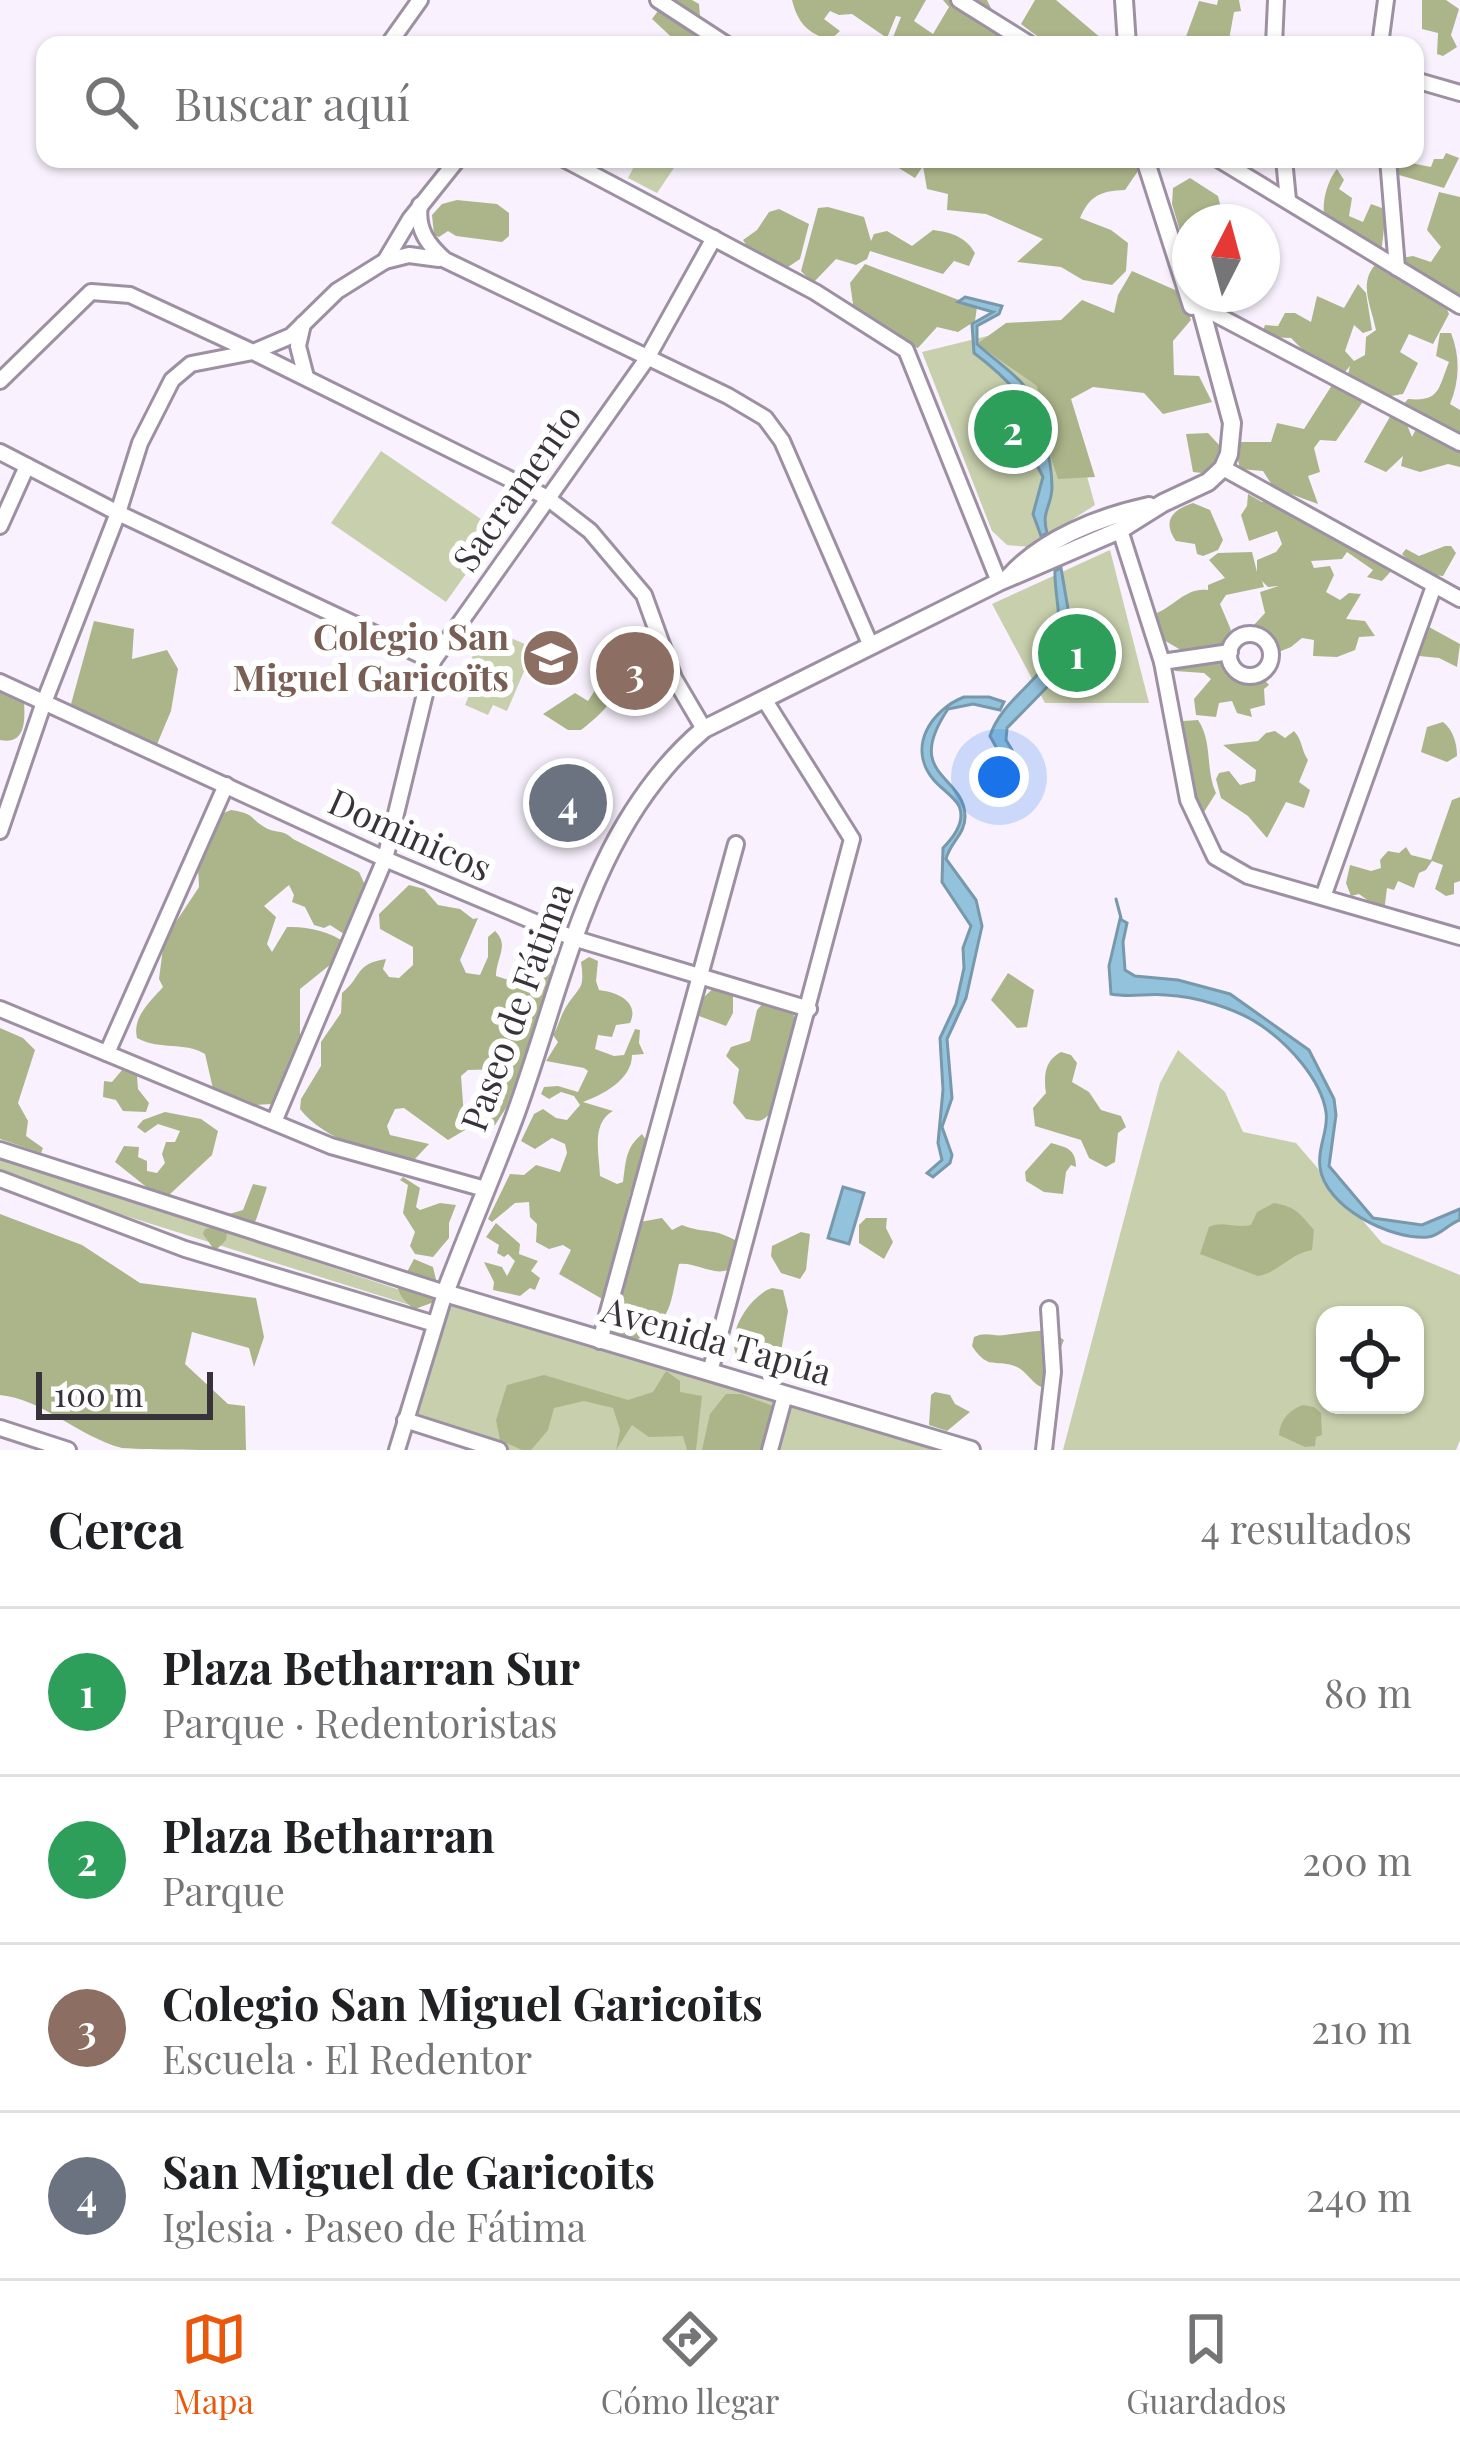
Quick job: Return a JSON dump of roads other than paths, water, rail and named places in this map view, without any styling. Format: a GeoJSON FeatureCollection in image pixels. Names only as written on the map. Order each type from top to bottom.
{"type":"FeatureCollection","features":[{"type":"Feature","properties":{"kind":"street"},"geometry":{"type":"LineString","coordinates":[[394,36],[420,0]]}},
{"type":"Feature","properties":{"kind":"street"},"geometry":{"type":"LineString","coordinates":[[658,0],[713,36]]}},
{"type":"Feature","properties":{"kind":"street"},"geometry":{"type":"LineString","coordinates":[[959,0],[1016,36]]}},
{"type":"Feature","properties":{"kind":"street"},"geometry":{"type":"LineString","coordinates":[[1124,0],[1126,36]]}},
{"type":"Feature","properties":{"kind":"street"},"geometry":{"type":"LineString","coordinates":[[1274,36],[1276,0]]}},
{"type":"Feature","properties":{"kind":"street"},"geometry":{"type":"LineString","coordinates":[[1381,36],[1386,0]]}},
{"type":"Feature","properties":{"kind":"street"},"geometry":{"type":"LineString","coordinates":[[1424,83],[1460,93]]}},
{"type":"Feature","properties":{"kind":"street"},"geometry":{"type":"LineString","coordinates":[[385,260],[451,168]]}},
{"type":"Feature","properties":{"kind":"street"},"geometry":{"type":"LineString","coordinates":[[582,168],[865,322],[912,356],[1004,580]]}},
{"type":"Feature","properties":{"kind":"street"},"geometry":{"type":"LineString","coordinates":[[1148,168],[1172,234]]}},
{"type":"Feature","properties":{"kind":"street"},"geometry":{"type":"LineString","coordinates":[[1159,168],[1172,212]]}},
{"type":"Feature","properties":{"kind":"street"},"geometry":{"type":"LineString","coordinates":[[1233,168],[1460,306]]}},
{"type":"Feature","properties":{"kind":"street"},"geometry":{"type":"LineString","coordinates":[[1285,168],[1288,200]]}},
{"type":"Feature","properties":{"kind":"street"},"geometry":{"type":"LineString","coordinates":[[1389,168],[1397,268]]}},
{"type":"Feature","properties":{"kind":"street"},"geometry":{"type":"LineString","coordinates":[[420,205],[424,236],[445,260]]}},
{"type":"Feature","properties":{"kind":"street","name":"Sacramento"},"geometry":{"type":"LineString","coordinates":[[274,1122],[385,860],[433,662],[646,360],[714,238]]}},
{"type":"Feature","properties":{"kind":"street"},"geometry":{"type":"LineString","coordinates":[[0,831],[140,443],[172,380],[190,364],[253,352],[291,336],[337,291],[385,260],[409,255],[445,260],[765,418],[776,430],[872,646]]}},
{"type":"Feature","properties":{"kind":"street"},"geometry":{"type":"LineString","coordinates":[[0,381],[91,292],[130,295],[253,352],[546,497],[590,531],[644,596],[674,678],[704,729]]}},
{"type":"Feature","properties":{"kind":"street"},"geometry":{"type":"LineString","coordinates":[[1200,312],[1232,423],[1229,454],[1222,468],[1460,599]]}},
{"type":"Feature","properties":{"kind":"street"},"geometry":{"type":"LineString","coordinates":[[1218,312],[1460,443]]}},
{"type":"Feature","properties":{"kind":"street"},"geometry":{"type":"LineString","coordinates":[[302,324],[298,346],[306,379]]}},
{"type":"Feature","properties":{"kind":"street"},"geometry":{"type":"LineString","coordinates":[[0,452],[433,662]]}},
{"type":"Feature","properties":{"kind":"street"},"geometry":{"type":"LineString","coordinates":[[0,526],[27,466]]}},
{"type":"Feature","properties":{"kind":"street","name":"Paseo de Fátima"},"geometry":{"type":"LineString","coordinates":[[397,1450],[445,1293],[513,1121],[573,938],[611,848],[669,758],[704,729],[1004,580],[1120,530],[1208,482],[1222,468]]}},
{"type":"Feature","properties":{"kind":"street","name":"Paseo de Fátima"},"geometry":{"type":"LineString","coordinates":[[1004,580],[1029,554],[1113,514],[1163,503]]}},
{"type":"Feature","properties":{"kind":"street"},"geometry":{"type":"LineString","coordinates":[[1120,530],[1162,662],[1188,800],[1215,857],[1248,876],[1460,938]]}},
{"type":"Feature","properties":{"kind":"street"},"geometry":{"type":"LineString","coordinates":[[1323,896],[1434,586]]}},
{"type":"Feature","properties":{"kind":"street"},"geometry":{"type":"LineString","coordinates":[[1162,662],[1230,652]]}},
{"type":"Feature","properties":{"kind":"street","name":"Dominicos"},"geometry":{"type":"LineString","coordinates":[[0,682],[385,860],[573,938],[809,1009]]}},
{"type":"Feature","properties":{"kind":"street"},"geometry":{"type":"LineString","coordinates":[[710,1372],[852,839],[764,699]]}},
{"type":"Feature","properties":{"kind":"street"},"geometry":{"type":"LineString","coordinates":[[107,1053],[226,785]]}},
{"type":"Feature","properties":{"kind":"street"},"geometry":{"type":"LineString","coordinates":[[600,1341],[736,844]]}},
{"type":"Feature","properties":{"kind":"street"},"geometry":{"type":"LineString","coordinates":[[0,1010],[331,1146],[485,1189]]}},
{"type":"Feature","properties":{"kind":"street"},"geometry":{"type":"LineString","coordinates":[[0,1150],[445,1293]]}},
{"type":"Feature","properties":{"kind":"street"},"geometry":{"type":"LineString","coordinates":[[0,1179],[185,1249],[435,1324]]}},
{"type":"Feature","properties":{"kind":"street","name":"Avenida Tapúa"},"geometry":{"type":"LineString","coordinates":[[445,1293],[971,1450]]}},
{"type":"Feature","properties":{"kind":"street"},"geometry":{"type":"LineString","coordinates":[[1044,1450],[1053,1372],[1049,1309]]}},
{"type":"Feature","properties":{"kind":"street"},"geometry":{"type":"LineString","coordinates":[[770,1450],[785,1395]]}},
{"type":"Feature","properties":{"kind":"street"},"geometry":{"type":"LineString","coordinates":[[405,1420],[499,1450]]}},
{"type":"Feature","properties":{"kind":"street"},"geometry":{"type":"LineString","coordinates":[[0,1429],[68,1450]]}},
{"type":"Feature","properties":{"kind":"water"},"geometry":{"type":"Polygon","coordinates":[[[965,297],[1002,306],[999,314],[977,326],[977,344],[1020,381],[1038,416],[1052,488],[1047,533],[1041,536],[1033,514],[1043,477],[1037,465],[1037,430],[1013,388],[974,353],[972,324],[993,312],[958,302],[965,297]]]}},
{"type":"Feature","properties":{"kind":"water"},"geometry":{"type":"Polygon","coordinates":[[[1061,568],[1073,638],[1049,685],[1007,728],[1006,740],[1012,750],[1002,758],[990,736],[1005,710],[1053,652],[1059,629],[1055,571],[1061,568]]]}},
{"type":"Feature","properties":{"kind":"water"},"geometry":{"type":"Polygon","coordinates":[[[964,697],[1004,702],[1000,710],[973,704],[948,709],[931,748],[933,761],[962,801],[965,815],[946,859],[976,900],[982,926],[966,998],[947,1039],[952,1098],[942,1127],[952,1155],[950,1163],[933,1177],[927,1173],[942,1160],[938,1143],[943,1090],[940,1038],[956,1004],[963,948],[971,926],[942,882],[943,848],[957,829],[961,812],[936,782],[922,755],[933,720],[964,697]]]}},
{"type":"Feature","properties":{"kind":"water"},"geometry":{"type":"Polygon","coordinates":[[[1120,919],[1127,923],[1125,970],[1135,976],[1178,980],[1230,994],[1309,1050],[1334,1099],[1329,1166],[1373,1218],[1422,1225],[1460,1209],[1460,1220],[1432,1236],[1413,1236],[1378,1227],[1346,1208],[1325,1182],[1320,1167],[1326,1112],[1318,1087],[1302,1064],[1262,1026],[1229,1009],[1177,996],[1111,994],[1109,966],[1120,919]]]}},
{"type":"Feature","properties":{"kind":"water"},"geometry":{"type":"Polygon","coordinates":[[[843,1187],[864,1193],[849,1244],[828,1238],[843,1187]]]}},
{"type":"Feature","properties":{"kind":"waterway"},"geometry":{"type":"LineString","coordinates":[[1116,899],[1121,918]]}},
{"type":"Feature","properties":{"kind":"place","name":"Plaza Betharran"},"geometry":{"type":"Point","coordinates":[1013,429]}},
{"type":"Feature","properties":{"kind":"place","name":"Plaza Betharran Sur"},"geometry":{"type":"Point","coordinates":[1077,653]}},
{"type":"Feature","properties":{"kind":"place","name":"Colegio San Miguel Garicoïts"},"geometry":{"type":"Point","coordinates":[551,658]}},
{"type":"Feature","properties":{"kind":"place","name":"Colegio San Miguel Garicoits"},"geometry":{"type":"Point","coordinates":[635,671]}},
{"type":"Feature","properties":{"kind":"place","name":"San Miguel de Garicoits"},"geometry":{"type":"Point","coordinates":[568,803]}}]}
